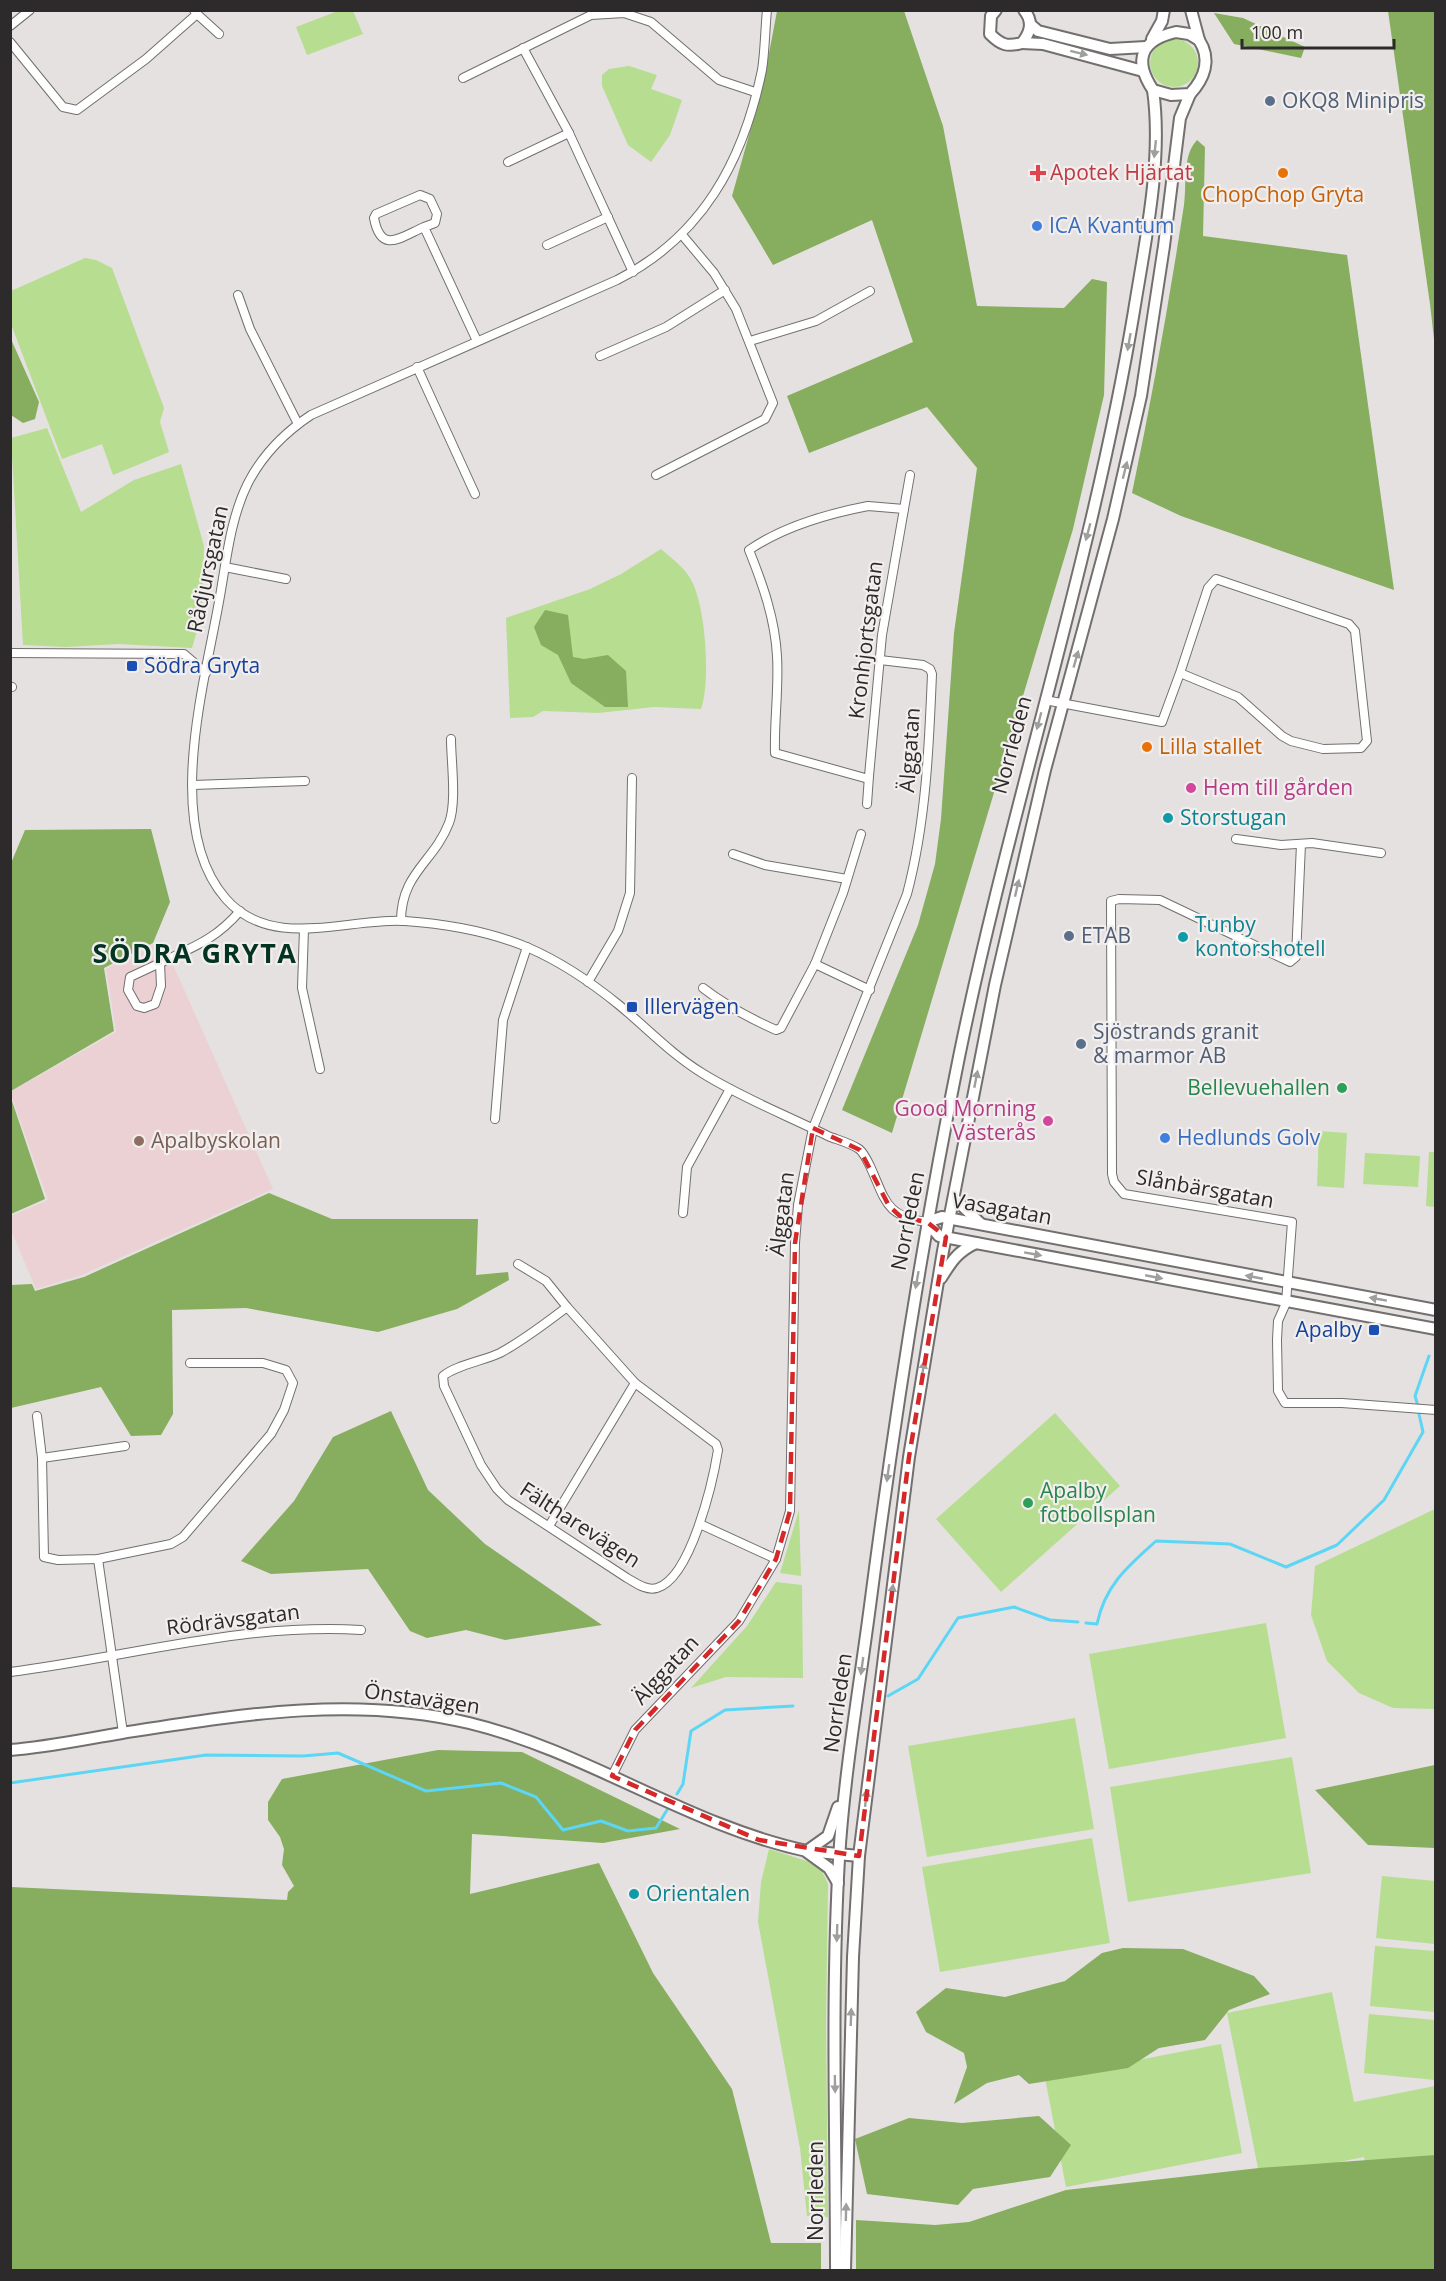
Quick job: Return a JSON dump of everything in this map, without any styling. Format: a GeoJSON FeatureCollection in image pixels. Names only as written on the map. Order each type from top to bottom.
{"type":"FeatureCollection","features":[{"type":"Feature","properties":{"kind":"main road"},"geometry":{"type":"LineString","coordinates":[[1022,44],[1031,25],[1029,15],[1024,10]]}},
{"type":"Feature","properties":{"kind":"main road"},"geometry":{"type":"LineString","coordinates":[[1164,10],[1162,21],[1149,43],[1143,71],[1153,90],[1171,95],[1190,94],[1202,81],[1205,71],[1206,61],[1191,10]]}},
{"type":"Feature","properties":{"kind":"main road"},"geometry":{"type":"LineString","coordinates":[[991,12],[990,34],[999,44],[1009,46],[1043,44],[1143,71]]}},
{"type":"Feature","properties":{"kind":"main road"},"geometry":{"type":"LineString","coordinates":[[1031,25],[1038,31],[1110,49],[1149,43],[1176,32],[1188,34],[1199,40]]}},
{"type":"Feature","properties":{"kind":"main road","name":"Norrleden"},"geometry":{"type":"LineString","coordinates":[[836,2271],[834,2019],[839,1854],[893,1434],[927,1222],[985,937],[1094,508],[1128,346],[1148,215],[1156,135],[1157,121],[1153,90]]}},
{"type":"Feature","properties":{"kind":"main road","name":"Norrleden"},"geometry":{"type":"LineString","coordinates":[[845,2271],[852,1978],[859,1856],[909,1457],[937,1283],[995,985],[1064,703],[1127,462],[1141,396],[1180,118],[1190,94]]}},
{"type":"Feature","properties":{"kind":"main road"},"geometry":{"type":"LineString","coordinates":[[954,1198],[981,1224]]}},
{"type":"Feature","properties":{"kind":"main road","name":"Vasagatan"},"geometry":{"type":"LineString","coordinates":[[1436,1310],[949,1218],[942,1217],[927,1222],[939,1236],[976,1244],[1436,1329]]}},
{"type":"Feature","properties":{"kind":"main road"},"geometry":{"type":"LineString","coordinates":[[937,1283],[954,1257],[963,1249],[976,1244]]}},
{"type":"Feature","properties":{"kind":"main road","name":"Önstavägen"},"geometry":{"type":"LineString","coordinates":[[10,1750],[266,1712],[323,1708],[386,1709],[467,1722],[512,1734],[759,1840],[807,1851],[859,1856]]}},
{"type":"Feature","properties":{"kind":"main road"},"geometry":{"type":"LineString","coordinates":[[838,1883],[829,1868],[807,1851],[828,1836],[836,1820],[839,1798],[846,1788]]}},
{"type":"Feature","properties":{"kind":"street"},"geometry":{"type":"LineString","coordinates":[[10,26],[30,10]]}},
{"type":"Feature","properties":{"kind":"street","name":"Rådjursgatan"},"geometry":{"type":"LineString","coordinates":[[767,10],[762,69],[741,139],[726,173],[702,214],[683,236],[633,272],[327,406],[298,424],[270,449],[247,485],[237,511],[225,567],[194,743],[193,785],[196,836],[208,872],[224,897],[240,911],[258,922],[275,927],[304,929],[401,921],[449,925],[486,932],[552,958],[617,1003],[684,1062],[730,1089],[860,1150],[889,1206],[901,1217],[927,1222]]}},
{"type":"Feature","properties":{"kind":"street"},"geometry":{"type":"LineString","coordinates":[[10,42],[63,107],[77,110],[146,59],[196,12],[219,34]]}},
{"type":"Feature","properties":{"kind":"street"},"geometry":{"type":"LineString","coordinates":[[463,78],[591,15],[624,13],[651,22],[719,80],[755,92]]}},
{"type":"Feature","properties":{"kind":"street"},"geometry":{"type":"LineString","coordinates":[[523,48],[569,133],[633,272]]}},
{"type":"Feature","properties":{"kind":"street"},"geometry":{"type":"LineString","coordinates":[[508,162],[569,133]]}},
{"type":"Feature","properties":{"kind":"street"},"geometry":{"type":"LineString","coordinates":[[420,195],[426,196],[437,214],[435,223],[424,226],[393,241],[385,241],[381,239],[374,218],[376,214],[420,195]]}},
{"type":"Feature","properties":{"kind":"street"},"geometry":{"type":"LineString","coordinates":[[547,245],[608,217]]}},
{"type":"Feature","properties":{"kind":"street"},"geometry":{"type":"LineString","coordinates":[[424,226],[477,341]]}},
{"type":"Feature","properties":{"kind":"street"},"geometry":{"type":"LineString","coordinates":[[656,475],[765,419],[771,410],[772,398],[750,341],[725,290],[683,236]]}},
{"type":"Feature","properties":{"kind":"street"},"geometry":{"type":"LineString","coordinates":[[600,356],[666,327],[725,290]]}},
{"type":"Feature","properties":{"kind":"street"},"geometry":{"type":"LineString","coordinates":[[750,341],[816,321],[870,291]]}},
{"type":"Feature","properties":{"kind":"street"},"geometry":{"type":"LineString","coordinates":[[238,295],[245,319],[298,424]]}},
{"type":"Feature","properties":{"kind":"street"},"geometry":{"type":"LineString","coordinates":[[417,367],[475,494]]}},
{"type":"Feature","properties":{"kind":"street","name":"Kronhjortsgatan"},"geometry":{"type":"LineString","coordinates":[[867,804],[885,613],[910,475]]}},
{"type":"Feature","properties":{"kind":"street"},"geometry":{"type":"LineString","coordinates":[[869,776],[857,777],[776,753],[775,633],[768,602],[749,550],[761,542],[824,515],[868,506],[904,509]]}},
{"type":"Feature","properties":{"kind":"street"},"geometry":{"type":"LineString","coordinates":[[225,567],[286,579]]}},
{"type":"Feature","properties":{"kind":"street"},"geometry":{"type":"LineString","coordinates":[[1045,700],[1162,722],[1208,588],[1216,579],[1349,624],[1355,631],[1367,741],[1360,748],[1323,748],[1301,745],[1282,736],[1238,697],[1180,673]]}},
{"type":"Feature","properties":{"kind":"street"},"geometry":{"type":"LineString","coordinates":[[10,653],[184,654],[206,673]]}},
{"type":"Feature","properties":{"kind":"street","name":"Älggatan"},"geometry":{"type":"LineString","coordinates":[[612,1776],[635,1730],[739,1621],[776,1559],[790,1511],[791,1401],[798,1205],[813,1128],[908,894],[917,858],[929,748],[932,674],[930,669],[923,665],[880,660]]}},
{"type":"Feature","properties":{"kind":"street"},"geometry":{"type":"LineString","coordinates":[[401,921],[401,904],[406,887],[443,835],[452,815],[451,739]]}},
{"type":"Feature","properties":{"kind":"street"},"geometry":{"type":"LineString","coordinates":[[588,982],[618,931],[630,893],[632,778]]}},
{"type":"Feature","properties":{"kind":"street"},"geometry":{"type":"LineString","coordinates":[[193,785],[305,781]]}},
{"type":"Feature","properties":{"kind":"street"},"geometry":{"type":"LineString","coordinates":[[703,988],[723,1004],[776,1030],[781,1028],[816,964],[861,834]]}},
{"type":"Feature","properties":{"kind":"street"},"geometry":{"type":"LineString","coordinates":[[1236,839],[1382,853]]}},
{"type":"Feature","properties":{"kind":"street","name":"Slånbärsgatan"},"geometry":{"type":"LineString","coordinates":[[1286,1303],[1292,1222],[1124,1194],[1114,1182],[1112,1174],[1111,901],[1119,898],[1160,900],[1290,962],[1296,957],[1301,844]]}},
{"type":"Feature","properties":{"kind":"street"},"geometry":{"type":"LineString","coordinates":[[733,854],[765,865],[847,879]]}},
{"type":"Feature","properties":{"kind":"street"},"geometry":{"type":"LineString","coordinates":[[160,963],[161,986],[155,1004],[144,1008],[137,1005],[128,990],[130,977],[160,963],[196,948],[225,928],[240,911]]}},
{"type":"Feature","properties":{"kind":"street"},"geometry":{"type":"LineString","coordinates":[[304,929],[302,988],[320,1069]]}},
{"type":"Feature","properties":{"kind":"street"},"geometry":{"type":"LineString","coordinates":[[495,1119],[503,1020],[527,947]]}},
{"type":"Feature","properties":{"kind":"street"},"geometry":{"type":"LineString","coordinates":[[816,964],[870,990]]}},
{"type":"Feature","properties":{"kind":"street"},"geometry":{"type":"LineString","coordinates":[[682,1213],[687,1167],[730,1089]]}},
{"type":"Feature","properties":{"kind":"street","name":"Fältharevägen"},"geometry":{"type":"LineString","coordinates":[[518,1264],[546,1281],[635,1383],[716,1443],[718,1450],[716,1462],[702,1525],[678,1568],[661,1586],[655,1589],[643,1587],[627,1578],[508,1500],[497,1489],[481,1465],[444,1386],[443,1376],[451,1369],[478,1363],[503,1351],[567,1307]]}},
{"type":"Feature","properties":{"kind":"street"},"geometry":{"type":"LineString","coordinates":[[1286,1303],[1278,1321],[1276,1340],[1278,1391],[1285,1403],[1342,1403],[1436,1410]]}},
{"type":"Feature","properties":{"kind":"street"},"geometry":{"type":"LineString","coordinates":[[37,1416],[42,1458],[44,1557],[68,1561],[98,1559],[171,1544],[183,1537],[271,1434],[284,1410],[293,1383],[286,1370],[263,1363],[190,1363]]}},
{"type":"Feature","properties":{"kind":"street"},"geometry":{"type":"LineString","coordinates":[[549,1526],[635,1383]]}},
{"type":"Feature","properties":{"kind":"street"},"geometry":{"type":"LineString","coordinates":[[42,1458],[125,1446]]}},
{"type":"Feature","properties":{"kind":"street"},"geometry":{"type":"LineString","coordinates":[[702,1525],[776,1559]]}},
{"type":"Feature","properties":{"kind":"street"},"geometry":{"type":"LineString","coordinates":[[98,1559],[110,1656],[123,1733]]}},
{"type":"Feature","properties":{"kind":"street","name":"Rödrävsgatan"},"geometry":{"type":"LineString","coordinates":[[10,1672],[245,1632],[328,1628],[361,1630]]}},
{"type":"Feature","properties":{"kind":"highlighted area"},"geometry":{"type":"Polygon","coordinates":[[[813,1128],[860,1150],[889,1206],[901,1217],[927,1222],[946,1237],[909,1457],[859,1856],[759,1840],[612,1776],[635,1730],[739,1621],[776,1559],[790,1511],[795,1243],[813,1128]]]}},
{"type":"Feature","properties":{"kind":"shaded area","name":"Apalbyskolan"},"geometry":{"type":"Polygon","coordinates":[[[162,940],[273,1189],[82,1275],[36,1289],[11,1230],[11,1216],[48,1200],[10,1092],[116,1032],[106,969],[162,940]]]}},
{"type":"Feature","properties":{"kind":"green space"},"geometry":{"type":"Polygon","coordinates":[[[338,11],[353,11],[363,34],[307,55],[296,27],[338,11]]]}},
{"type":"Feature","properties":{"kind":"green space"},"geometry":{"type":"Polygon","coordinates":[[[777,11],[904,11],[943,126],[977,306],[1064,308],[1092,279],[1107,282],[1104,395],[1073,529],[892,1133],[842,1110],[918,925],[935,864],[941,819],[954,633],[977,468],[927,407],[809,453],[787,396],[913,342],[872,220],[773,265],[732,196],[763,85],[777,11]]]}},
{"type":"Feature","properties":{"kind":"green space"},"geometry":{"type":"Polygon","coordinates":[[[1388,11],[1435,11],[1435,348],[1430,304],[1388,11]]]}},
{"type":"Feature","properties":{"kind":"green space"},"geometry":{"type":"Polygon","coordinates":[[[1214,13],[1243,18],[1305,47],[1301,58],[1234,44],[1214,13]]]}},
{"type":"Feature","properties":{"kind":"green space"},"geometry":{"type":"Polygon","coordinates":[[[1169,39],[1179,39],[1194,49],[1198,63],[1197,72],[1188,83],[1179,87],[1169,87],[1154,77],[1150,68],[1150,58],[1160,43],[1169,39]]]}},
{"type":"Feature","properties":{"kind":"green space"},"geometry":{"type":"Polygon","coordinates":[[[629,66],[657,75],[651,89],[682,100],[670,135],[651,162],[628,145],[602,86],[602,75],[609,69],[629,66]]]}},
{"type":"Feature","properties":{"kind":"green space"},"geometry":{"type":"Polygon","coordinates":[[[1197,140],[1205,147],[1203,236],[1347,255],[1394,590],[1181,516],[1132,493],[1172,278],[1184,205],[1187,162],[1192,146],[1197,140]]]}},
{"type":"Feature","properties":{"kind":"green space"},"geometry":{"type":"Polygon","coordinates":[[[85,258],[96,260],[112,268],[164,408],[160,422],[169,452],[113,475],[102,444],[62,459],[11,324],[11,291],[85,258]]]}},
{"type":"Feature","properties":{"kind":"green space"},"geometry":{"type":"Polygon","coordinates":[[[10,337],[39,402],[35,419],[23,423],[11,415],[10,337]]]}},
{"type":"Feature","properties":{"kind":"green space"},"geometry":{"type":"Polygon","coordinates":[[[47,428],[81,512],[134,480],[181,464],[204,546],[202,613],[192,648],[119,644],[66,647],[23,645],[11,438],[47,428]]]}},
{"type":"Feature","properties":{"kind":"green space"},"geometry":{"type":"Polygon","coordinates":[[[661,549],[688,575],[699,602],[703,620],[706,661],[706,680],[701,709],[654,707],[598,713],[543,711],[533,717],[510,718],[506,618],[590,589],[621,574],[661,549]]]}},
{"type":"Feature","properties":{"kind":"green space"},"geometry":{"type":"Polygon","coordinates":[[[545,610],[568,615],[573,657],[584,659],[608,655],[626,671],[628,707],[605,707],[571,683],[558,655],[541,645],[534,627],[545,610]]]}},
{"type":"Feature","properties":{"kind":"green space"},"geometry":{"type":"Polygon","coordinates":[[[151,829],[170,902],[153,943],[104,968],[114,1031],[11,1091],[11,863],[25,830],[151,829]]]}},
{"type":"Feature","properties":{"kind":"green space"},"geometry":{"type":"Polygon","coordinates":[[[11,1098],[45,1199],[10,1214],[11,1098]]]}},
{"type":"Feature","properties":{"kind":"green space"},"geometry":{"type":"Polygon","coordinates":[[[1319,1131],[1347,1133],[1344,1188],[1317,1186],[1319,1131]]]}},
{"type":"Feature","properties":{"kind":"green space"},"geometry":{"type":"Polygon","coordinates":[[[1429,1152],[1435,1152],[1435,1207],[1426,1206],[1429,1152]]]}},
{"type":"Feature","properties":{"kind":"green space"},"geometry":{"type":"Polygon","coordinates":[[[1365,1153],[1420,1156],[1418,1187],[1363,1184],[1365,1153]]]}},
{"type":"Feature","properties":{"kind":"green space"},"geometry":{"type":"Polygon","coordinates":[[[269,1193],[332,1219],[478,1219],[476,1275],[508,1272],[509,1280],[457,1309],[378,1332],[246,1308],[172,1310],[173,1414],[161,1435],[131,1436],[101,1387],[11,1408],[11,1285],[32,1284],[35,1291],[84,1277],[269,1193]]]}},
{"type":"Feature","properties":{"kind":"green space"},"geometry":{"type":"Polygon","coordinates":[[[391,1411],[428,1490],[485,1544],[602,1625],[505,1640],[466,1630],[427,1638],[410,1631],[368,1569],[271,1574],[241,1561],[294,1501],[333,1437],[391,1411]]]}},
{"type":"Feature","properties":{"kind":"green space","name":"Apalby fotbollsplan"},"geometry":{"type":"Polygon","coordinates":[[[1055,1413],[1120,1486],[1001,1592],[936,1519],[1055,1413]]]}},
{"type":"Feature","properties":{"kind":"green space"},"geometry":{"type":"Polygon","coordinates":[[[1435,1509],[1435,1709],[1393,1708],[1359,1693],[1327,1661],[1311,1615],[1315,1566],[1435,1509]]]}},
{"type":"Feature","properties":{"kind":"green space"},"geometry":{"type":"Polygon","coordinates":[[[799,1510],[801,1576],[780,1573],[799,1510]]]}},
{"type":"Feature","properties":{"kind":"green space"},"geometry":{"type":"Polygon","coordinates":[[[776,1582],[802,1585],[803,1678],[726,1677],[691,1688],[747,1626],[776,1582]]]}},
{"type":"Feature","properties":{"kind":"green space"},"geometry":{"type":"Polygon","coordinates":[[[1266,1623],[1286,1738],[1109,1769],[1089,1654],[1266,1623]]]}},
{"type":"Feature","properties":{"kind":"green space"},"geometry":{"type":"Polygon","coordinates":[[[1075,1718],[1094,1829],[927,1857],[908,1746],[1075,1718]]]}},
{"type":"Feature","properties":{"kind":"green space"},"geometry":{"type":"Polygon","coordinates":[[[438,1750],[522,1752],[680,1829],[603,1843],[472,1834],[470,1894],[599,1863],[653,1973],[732,2089],[771,2243],[821,2243],[821,2270],[11,2270],[11,1887],[287,1900],[288,1892],[294,1886],[282,1865],[284,1849],[280,1837],[268,1820],[268,1802],[282,1779],[438,1750]]]}},
{"type":"Feature","properties":{"kind":"green space"},"geometry":{"type":"Polygon","coordinates":[[[1292,1757],[1311,1873],[1128,1902],[1110,1787],[1292,1757]]]}},
{"type":"Feature","properties":{"kind":"green space"},"geometry":{"type":"Polygon","coordinates":[[[1435,1765],[1435,1848],[1368,1845],[1315,1790],[1435,1765]]]}},
{"type":"Feature","properties":{"kind":"green space"},"geometry":{"type":"Polygon","coordinates":[[[1092,1838],[1110,1943],[940,1972],[922,1867],[1092,1838]]]}},
{"type":"Feature","properties":{"kind":"green space"},"geometry":{"type":"Polygon","coordinates":[[[769,1849],[819,1865],[828,1884],[826,2023],[828,2217],[807,2216],[800,2148],[758,1922],[761,1882],[769,1849]]]}},
{"type":"Feature","properties":{"kind":"green space"},"geometry":{"type":"Polygon","coordinates":[[[1382,1876],[1435,1881],[1435,1944],[1376,1938],[1382,1876]]]}},
{"type":"Feature","properties":{"kind":"green space"},"geometry":{"type":"Polygon","coordinates":[[[1375,1946],[1435,1951],[1435,2012],[1370,2006],[1375,1946]]]}},
{"type":"Feature","properties":{"kind":"green space"},"geometry":{"type":"Polygon","coordinates":[[[1123,1948],[1183,1949],[1254,1976],[1270,1994],[1229,2010],[1205,2040],[1159,2048],[1128,2068],[1029,2084],[1019,2075],[987,2083],[954,2104],[967,2067],[964,2053],[926,2032],[916,2012],[946,1988],[1005,1997],[1065,1981],[1102,1953],[1123,1948]]]}},
{"type":"Feature","properties":{"kind":"green space"},"geometry":{"type":"Polygon","coordinates":[[[1332,1992],[1354,2102],[1435,2086],[1435,2155],[1366,2168],[1364,2157],[1260,2178],[1227,2013],[1332,1992]]]}},
{"type":"Feature","properties":{"kind":"green space"},"geometry":{"type":"Polygon","coordinates":[[[1369,2014],[1435,2020],[1435,2080],[1364,2073],[1369,2014]]]}},
{"type":"Feature","properties":{"kind":"green space"},"geometry":{"type":"Polygon","coordinates":[[[1221,2044],[1242,2153],[1066,2187],[1045,2078],[1221,2044]]]}},
{"type":"Feature","properties":{"kind":"green space"},"geometry":{"type":"Polygon","coordinates":[[[1039,2116],[1071,2145],[1050,2177],[973,2189],[958,2205],[867,2194],[855,2139],[909,2118],[962,2123],[1039,2116]]]}},
{"type":"Feature","properties":{"kind":"green space"},"geometry":{"type":"Polygon","coordinates":[[[1435,2155],[1435,2270],[856,2270],[856,2220],[935,2225],[969,2222],[1066,2190],[1259,2168],[1435,2155]]]}},
{"type":"Feature","properties":{"kind":"waterway"},"geometry":{"type":"LineString","coordinates":[[1418,1406],[1415,1396],[1429,1356]]}},
{"type":"Feature","properties":{"kind":"waterway"},"geometry":{"type":"LineString","coordinates":[[1086,1623],[1097,1624],[1106,1598],[1119,1577],[1156,1541],[1230,1544],[1286,1567],[1337,1545],[1384,1500],[1423,1432],[1419,1414]]}},
{"type":"Feature","properties":{"kind":"waterway"},"geometry":{"type":"LineString","coordinates":[[888,1696],[918,1679],[958,1618],[1014,1607],[1050,1620],[1078,1622]]}},
{"type":"Feature","properties":{"kind":"waterway"},"geometry":{"type":"LineString","coordinates":[[677,1794],[683,1784],[691,1731],[725,1710],[793,1706]]}},
{"type":"Feature","properties":{"kind":"waterway"},"geometry":{"type":"LineString","coordinates":[[10,1783],[206,1755],[303,1756],[338,1753],[426,1791],[501,1783],[536,1797],[563,1830],[601,1821],[628,1831],[656,1828],[667,1810]]}},
{"type":"Feature","properties":{"kind":"place","name":"OKQ8 Minipris"},"geometry":{"type":"Point","coordinates":[1270,101]}},
{"type":"Feature","properties":{"kind":"place","name":"Apotek Hjärtat"},"geometry":{"type":"Point","coordinates":[1038,173]}},
{"type":"Feature","properties":{"kind":"place","name":"ChopChop Gryta"},"geometry":{"type":"Point","coordinates":[1283,173]}},
{"type":"Feature","properties":{"kind":"place","name":"ICA Kvantum"},"geometry":{"type":"Point","coordinates":[1037,226]}},
{"type":"Feature","properties":{"kind":"place","name":"Södra Gryta"},"geometry":{"type":"Point","coordinates":[132,666]}},
{"type":"Feature","properties":{"kind":"place","name":"Lilla stallet"},"geometry":{"type":"Point","coordinates":[1147,747]}},
{"type":"Feature","properties":{"kind":"place","name":"Hem till gården"},"geometry":{"type":"Point","coordinates":[1191,788]}},
{"type":"Feature","properties":{"kind":"place","name":"Storstugan"},"geometry":{"type":"Point","coordinates":[1168,818]}},
{"type":"Feature","properties":{"kind":"place","name":"ETAB"},"geometry":{"type":"Point","coordinates":[1069,936]}},
{"type":"Feature","properties":{"kind":"place","name":"Tunby kontorshotell"},"geometry":{"type":"Point","coordinates":[1183,937]}},
{"type":"Feature","properties":{"kind":"place","name":"Illervägen"},"geometry":{"type":"Point","coordinates":[632,1007]}},
{"type":"Feature","properties":{"kind":"place","name":"Sjöstrands granit & marmor AB"},"geometry":{"type":"Point","coordinates":[1081,1044]}},
{"type":"Feature","properties":{"kind":"place","name":"Bellevuehallen"},"geometry":{"type":"Point","coordinates":[1342,1088]}},
{"type":"Feature","properties":{"kind":"place","name":"Good Morning Västerås"},"geometry":{"type":"Point","coordinates":[1048,1121]}},
{"type":"Feature","properties":{"kind":"place","name":"Hedlunds Golv"},"geometry":{"type":"Point","coordinates":[1165,1138]}},
{"type":"Feature","properties":{"kind":"place","name":"Apalbyskolan"},"geometry":{"type":"Point","coordinates":[139,1141]}},
{"type":"Feature","properties":{"kind":"place","name":"Apalby"},"geometry":{"type":"Point","coordinates":[1374,1330]}},
{"type":"Feature","properties":{"kind":"place","name":"Apalby fotbollsplan"},"geometry":{"type":"Point","coordinates":[1028,1503]}},
{"type":"Feature","properties":{"kind":"place","name":"Orientalen"},"geometry":{"type":"Point","coordinates":[634,1894]}},
{"type":"Feature","properties":{"kind":"district","name":"SÖDRA GRYTA"},"geometry":{"type":"Point","coordinates":[195,954]}}]}
